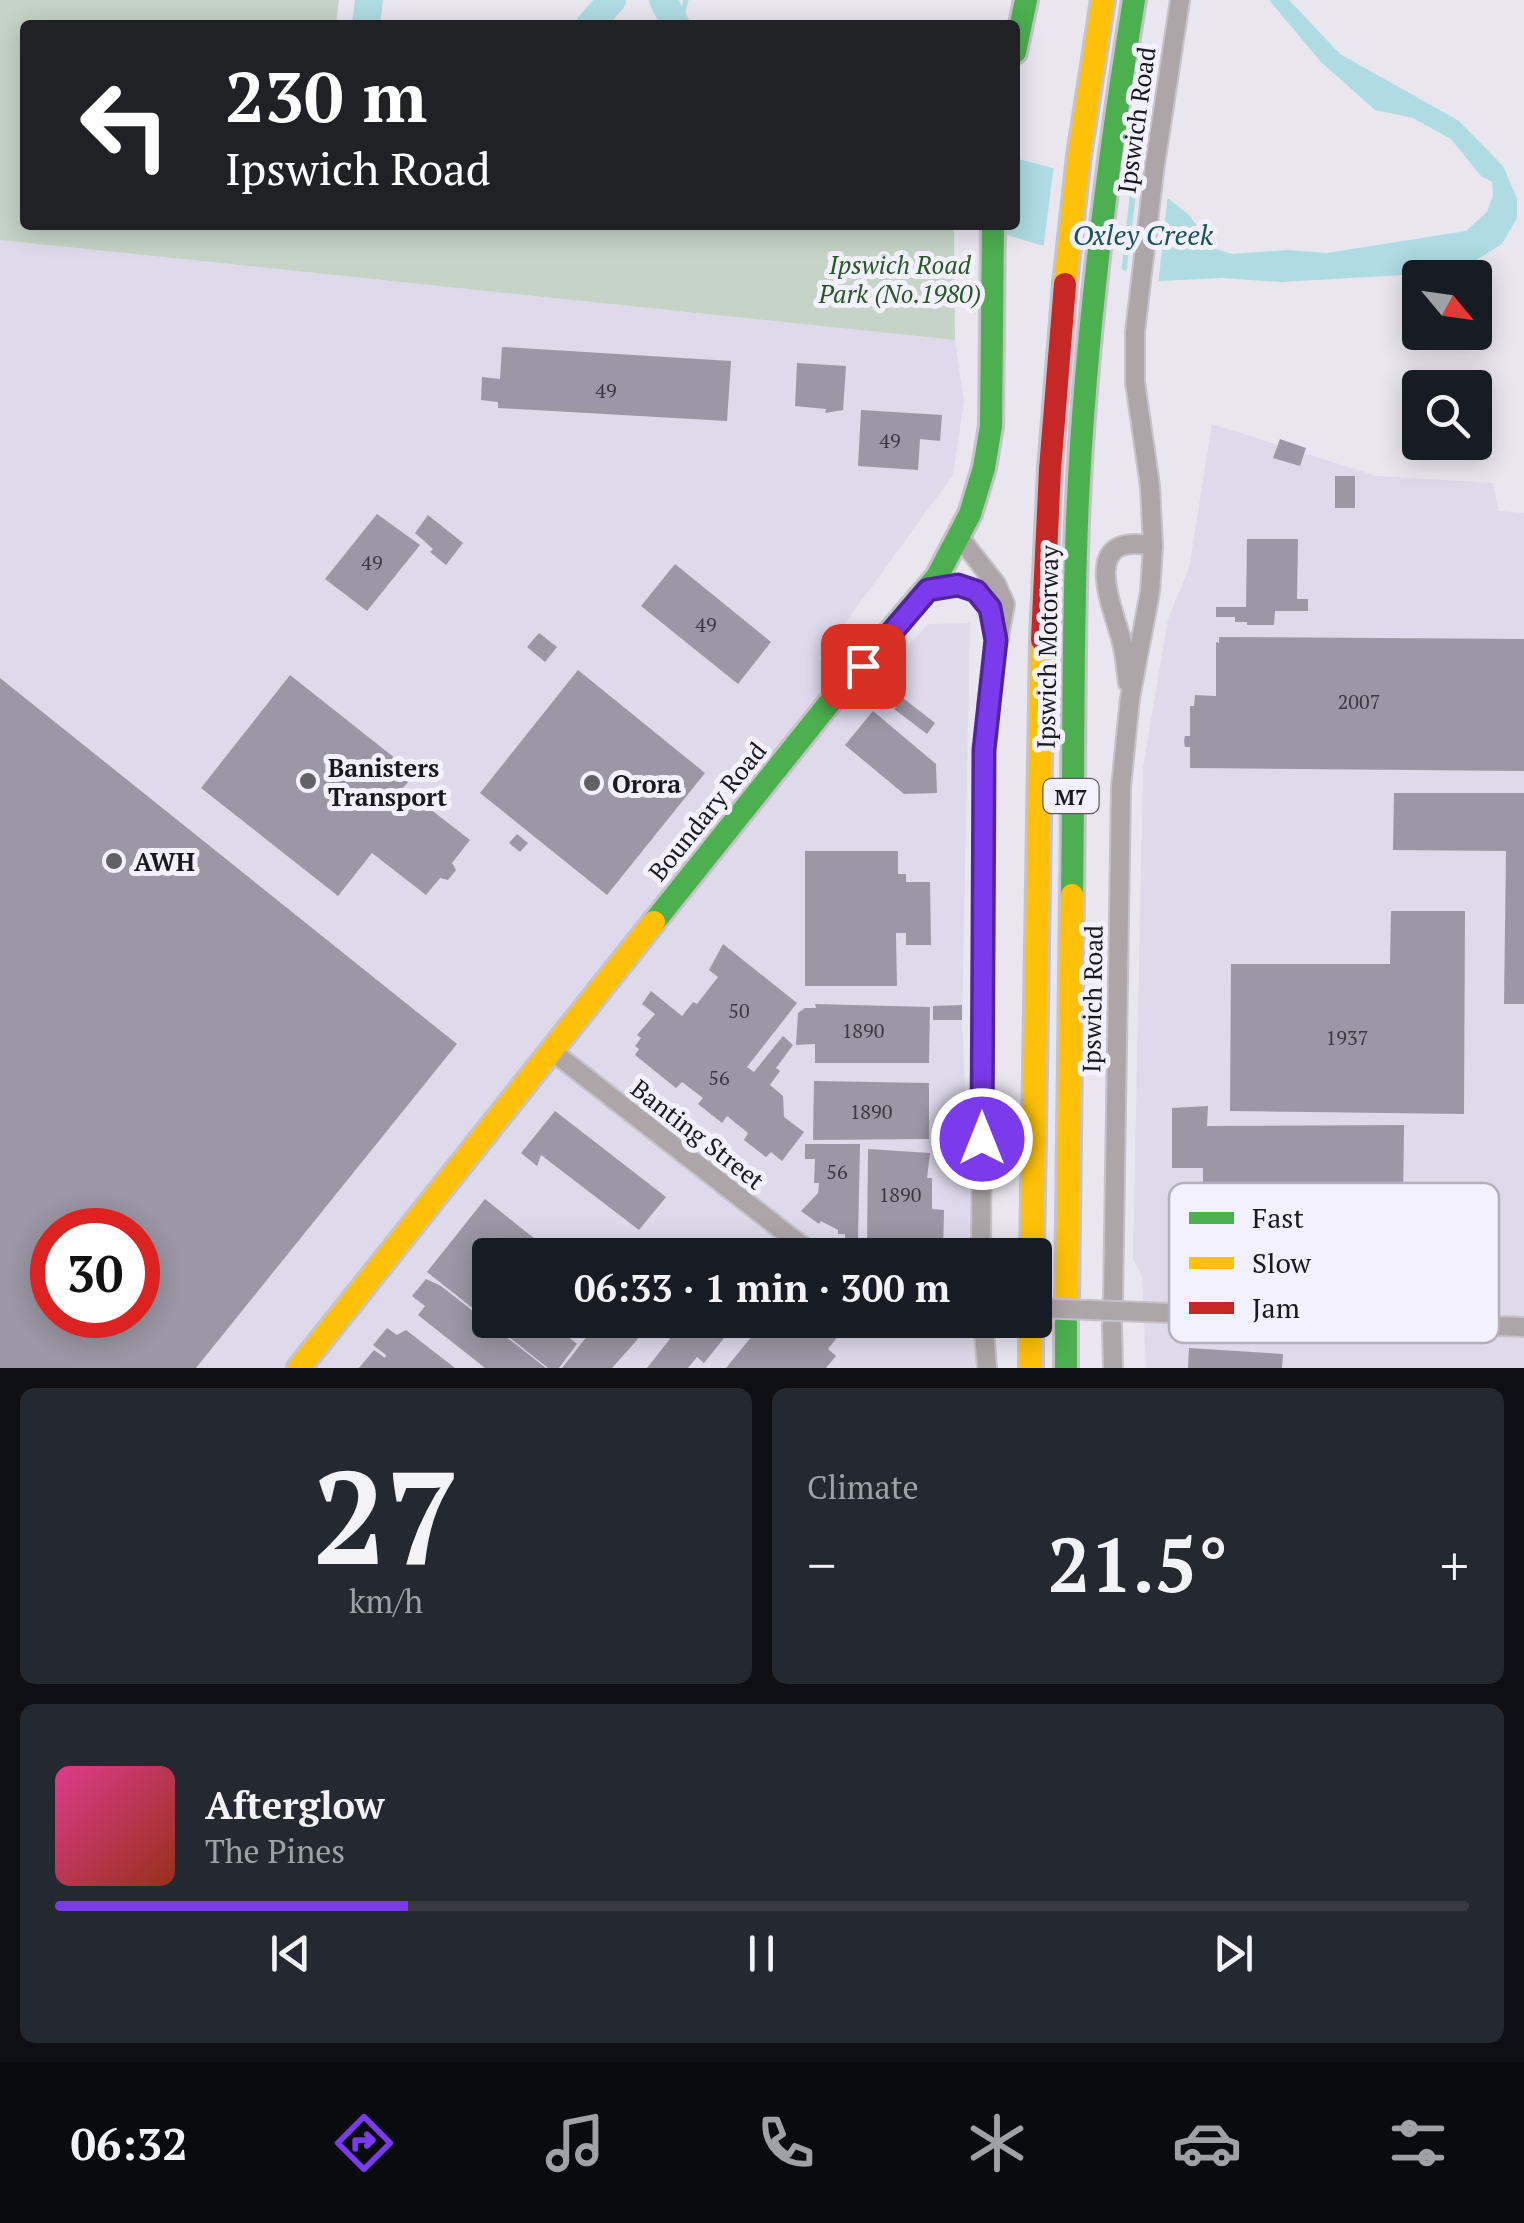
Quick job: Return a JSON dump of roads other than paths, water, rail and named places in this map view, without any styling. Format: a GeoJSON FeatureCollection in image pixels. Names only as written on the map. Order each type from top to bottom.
{"type":"FeatureCollection","features":[{"type":"Feature","properties":{"kind":"main road"},"geometry":{"type":"LineString","coordinates":[[1020,28],[1026,0]]}},
{"type":"Feature","properties":{"kind":"main road","name":"Ipswich Motorway"},"geometry":{"type":"LineString","coordinates":[[1032,1238],[1041,649],[1049,465],[1080,144],[1102,0]]}},
{"type":"Feature","properties":{"kind":"main road","name":"Ipswich Motorway"},"geometry":{"type":"LineString","coordinates":[[1066,1299],[1074,614],[1084,403],[1111,154],[1134,0]]}},
{"type":"Feature","properties":{"kind":"main road","name":"Boundary Road"},"geometry":{"type":"LineString","coordinates":[[299,1368],[827,706],[928,590],[960,538],[978,488],[992,426],[993,230]]}},
{"type":"Feature","properties":{"kind":"main road"},"geometry":{"type":"LineString","coordinates":[[1066,1323],[1066,1368]]}},
{"type":"Feature","properties":{"kind":"main road"},"geometry":{"type":"LineString","coordinates":[[1031,1368],[1032,1338]]}},
{"type":"Feature","properties":{"kind":"street","name":"Ipswich Road"},"geometry":{"type":"LineString","coordinates":[[1113,1301],[1119,840],[1124,747],[1150,592],[1153,546],[1150,486],[1136,382],[1138,308],[1180,0]]}},
{"type":"Feature","properties":{"kind":"street"},"geometry":{"type":"LineString","coordinates":[[960,538],[1002,595],[1005,614],[996,640],[984,750],[982,1238]]}},
{"type":"Feature","properties":{"kind":"street","name":"Ipswich Road"},"geometry":{"type":"LineString","coordinates":[[1130,698],[1106,572],[1111,554],[1121,544],[1153,546]]}},
{"type":"Feature","properties":{"kind":"street"},"geometry":{"type":"LineString","coordinates":[[928,590],[958,585],[976,591],[990,608],[996,640]]}},
{"type":"Feature","properties":{"kind":"street","name":"Banting Street"},"geometry":{"type":"LineString","coordinates":[[552,1051],[792,1238]]}},
{"type":"Feature","properties":{"kind":"street"},"geometry":{"type":"LineString","coordinates":[[1052,1314],[1169,1313]]}},
{"type":"Feature","properties":{"kind":"street"},"geometry":{"type":"LineString","coordinates":[[1112,1325],[1112,1368]]}},
{"type":"Feature","properties":{"kind":"street"},"geometry":{"type":"LineString","coordinates":[[1499,1325],[1524,1326]]}},
{"type":"Feature","properties":{"kind":"street"},"geometry":{"type":"LineString","coordinates":[[984,1338],[987,1368]]}},
{"type":"Feature","properties":{"kind":"water","name":"Oxley Creek"},"geometry":{"type":"Polygon","coordinates":[[[1269,0],[1289,0],[1340,54],[1459,121],[1503,166],[1517,198],[1517,218],[1502,244],[1476,260],[1402,260],[1402,275],[1281,282],[1223,278],[1160,281],[983,230],[1020,230],[1020,159],[1169,199],[1189,215],[1213,248],[1232,254],[1287,250],[1327,253],[1466,231],[1487,212],[1493,195],[1492,182],[1481,176],[1451,139],[1413,118],[1375,110],[1321,62],[1269,0]]]}},
{"type":"Feature","properties":{"kind":"waterway","name":"Oxley Creek"},"geometry":{"type":"LineString","coordinates":[[367,20],[369,0]]}},
{"type":"Feature","properties":{"kind":"waterway","name":"Oxley Creek"},"geometry":{"type":"LineString","coordinates":[[594,20],[612,0]]}},
{"type":"Feature","properties":{"kind":"waterway","name":"Oxley Creek"},"geometry":{"type":"LineString","coordinates":[[663,0],[673,20]]}},
{"type":"Feature","properties":{"kind":"waterway"},"geometry":{"type":"LineString","coordinates":[[681,20],[686,0]]}},
{"type":"Feature","properties":{"kind":"place","name":"Banisters Transport"},"geometry":{"type":"Point","coordinates":[308,781]}},
{"type":"Feature","properties":{"kind":"place","name":"Orora"},"geometry":{"type":"Point","coordinates":[592,783]}},
{"type":"Feature","properties":{"kind":"place","name":"AWH"},"geometry":{"type":"Point","coordinates":[114,861]}},
{"type":"Feature","properties":{"kind":"park label","name":"Ipswich Road Park (No.1980)"},"geometry":{"type":"Point","coordinates":[900,278]}}]}
